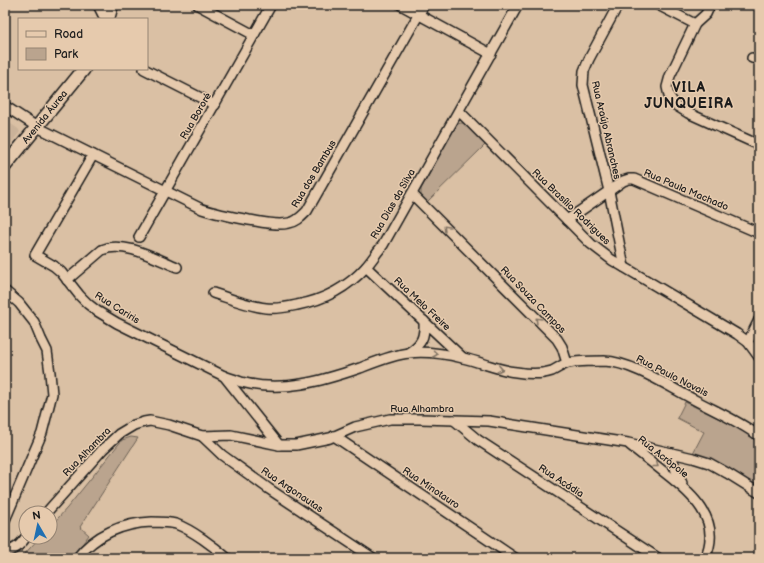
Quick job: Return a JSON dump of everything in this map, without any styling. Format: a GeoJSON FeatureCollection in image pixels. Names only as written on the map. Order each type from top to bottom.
{"type":"FeatureCollection","features":[{"type":"Feature","properties":{"kind":"street"},"geometry":{"type":"LineString","coordinates":[[98,5],[104,18]]}},
{"type":"Feature","properties":{"kind":"street"},"geometry":{"type":"LineString","coordinates":[[108,18],[112,5]]}},
{"type":"Feature","properties":{"kind":"street"},"geometry":{"type":"LineString","coordinates":[[198,5],[254,35]]}},
{"type":"Feature","properties":{"kind":"street","name":"Rua Bororé"},"geometry":{"type":"LineString","coordinates":[[139,237],[271,5]]}},
{"type":"Feature","properties":{"kind":"street"},"geometry":{"type":"LineString","coordinates":[[401,5],[491,54]]}},
{"type":"Feature","properties":{"kind":"street","name":"Rua dos Bambus"},"geometry":{"type":"LineString","coordinates":[[5,106],[37,127],[202,209],[213,213],[276,224],[290,223],[295,221],[307,211],[424,5]]}},
{"type":"Feature","properties":{"kind":"street","name":"Rua Dias da Silva"},"geometry":{"type":"LineString","coordinates":[[213,292],[242,303],[255,306],[268,308],[289,307],[311,302],[331,294],[347,284],[366,267],[383,245],[518,5]]}},
{"type":"Feature","properties":{"kind":"street","name":"Rua Araújo Abranches"},"geometry":{"type":"LineString","coordinates":[[618,5],[589,59],[584,71],[583,85],[609,192],[624,266]]}},
{"type":"Feature","properties":{"kind":"street"},"geometry":{"type":"LineString","coordinates":[[658,5],[695,24]]}},
{"type":"Feature","properties":{"kind":"street"},"geometry":{"type":"LineString","coordinates":[[710,5],[706,14],[695,24],[670,76],[667,87],[669,96],[675,105],[688,113],[759,145]]}},
{"type":"Feature","properties":{"kind":"street","name":"Avenida Áurea"},"geometry":{"type":"LineString","coordinates":[[5,166],[83,70]]}},
{"type":"Feature","properties":{"kind":"street"},"geometry":{"type":"LineString","coordinates":[[146,70],[215,105]]}},
{"type":"Feature","properties":{"kind":"street","name":"Rua Brasílio Rodrigues"},"geometry":{"type":"LineString","coordinates":[[459,111],[591,244],[612,260],[737,334],[748,342],[759,357]]}},
{"type":"Feature","properties":{"kind":"street","name":"Rua Cariris"},"geometry":{"type":"LineString","coordinates":[[93,155],[35,254],[61,272],[80,296],[97,311],[117,323],[224,376],[279,445]]}},
{"type":"Feature","properties":{"kind":"street","name":"Rua Paula Machado"},"geometry":{"type":"LineString","coordinates":[[566,220],[623,181],[634,179],[759,233]]}},
{"type":"Feature","properties":{"kind":"street","name":"Rua Souza Campos"},"geometry":{"type":"LineString","coordinates":[[412,194],[557,339],[562,347],[567,363]]}},
{"type":"Feature","properties":{"kind":"street"},"geometry":{"type":"LineString","coordinates":[[67,280],[102,250],[112,246],[135,250],[177,267]]}},
{"type":"Feature","properties":{"kind":"street","name":"Rua Melo Freire"},"geometry":{"type":"LineString","coordinates":[[366,267],[463,358]]}},
{"type":"Feature","properties":{"kind":"street"},"geometry":{"type":"LineString","coordinates":[[5,291],[19,303],[34,322],[47,351],[52,394],[42,433],[5,520]]}},
{"type":"Feature","properties":{"kind":"street"},"geometry":{"type":"LineString","coordinates":[[748,342],[759,320]]}},
{"type":"Feature","properties":{"kind":"street"},"geometry":{"type":"LineString","coordinates":[[224,376],[255,385],[278,387],[302,385],[331,378],[408,353],[413,350],[423,338],[424,321]]}},
{"type":"Feature","properties":{"kind":"street"},"geometry":{"type":"LineString","coordinates":[[408,353],[428,353],[463,358],[498,369],[531,374],[551,371],[567,363]]}},
{"type":"Feature","properties":{"kind":"street","name":"Rua Paulo Novais"},"geometry":{"type":"LineString","coordinates":[[567,363],[605,361],[636,369],[759,436]]}},
{"type":"Feature","properties":{"kind":"street","name":"Rua Alhambra"},"geometry":{"type":"LineString","coordinates":[[53,505],[103,449],[119,434],[134,424],[150,421],[169,425],[202,436],[231,435],[279,445],[296,445],[312,442],[334,436],[355,427],[390,419],[489,421],[628,443],[693,458],[727,473],[759,493]]}},
{"type":"Feature","properties":{"kind":"street","name":"Rua Acádia"},"geometry":{"type":"LineString","coordinates":[[454,420],[478,440],[658,558]]}},
{"type":"Feature","properties":{"kind":"street","name":"Rua Argonautas"},"geometry":{"type":"LineString","coordinates":[[202,436],[222,455],[373,558]]}},
{"type":"Feature","properties":{"kind":"street","name":"Rua Minotauro"},"geometry":{"type":"LineString","coordinates":[[334,436],[515,558]]}},
{"type":"Feature","properties":{"kind":"street","name":"Rua Acrópole"},"geometry":{"type":"LineString","coordinates":[[628,443],[684,488],[699,505],[709,524],[709,547],[705,558]]}},
{"type":"Feature","properties":{"kind":"street","name":"Rua Acrópole"},"geometry":{"type":"LineString","coordinates":[[672,453],[675,472],[684,488]]}},
{"type":"Feature","properties":{"kind":"street"},"geometry":{"type":"LineString","coordinates":[[76,558],[83,550],[111,530],[144,522],[176,524],[204,540],[227,558]]}},
{"type":"Feature","properties":{"kind":"street"},"geometry":{"type":"LineString","coordinates":[[5,551],[14,549],[19,545]]}},
{"type":"Feature","properties":{"kind":"shaded area"},"geometry":{"type":"Polygon","coordinates":[[[5,120],[17,128],[20,132],[5,150],[5,120]]]}},
{"type":"Feature","properties":{"kind":"green space"},"geometry":{"type":"Polygon","coordinates":[[[465,123],[485,145],[427,202],[421,195],[421,189],[457,124],[465,123]]]}},
{"type":"Feature","properties":{"kind":"green space"},"geometry":{"type":"Polygon","coordinates":[[[685,402],[736,427],[759,441],[759,489],[709,459],[693,453],[704,432],[677,418],[685,402]]]}},
{"type":"Feature","properties":{"kind":"green space"},"geometry":{"type":"Polygon","coordinates":[[[131,437],[138,438],[80,527],[89,535],[72,558],[21,558],[33,545],[58,545],[58,518],[122,440],[131,437]]]}},
{"type":"Feature","properties":{"kind":"district","name":"VILA JUNQUEIRA"},"geometry":{"type":"Point","coordinates":[689,96]}}]}
